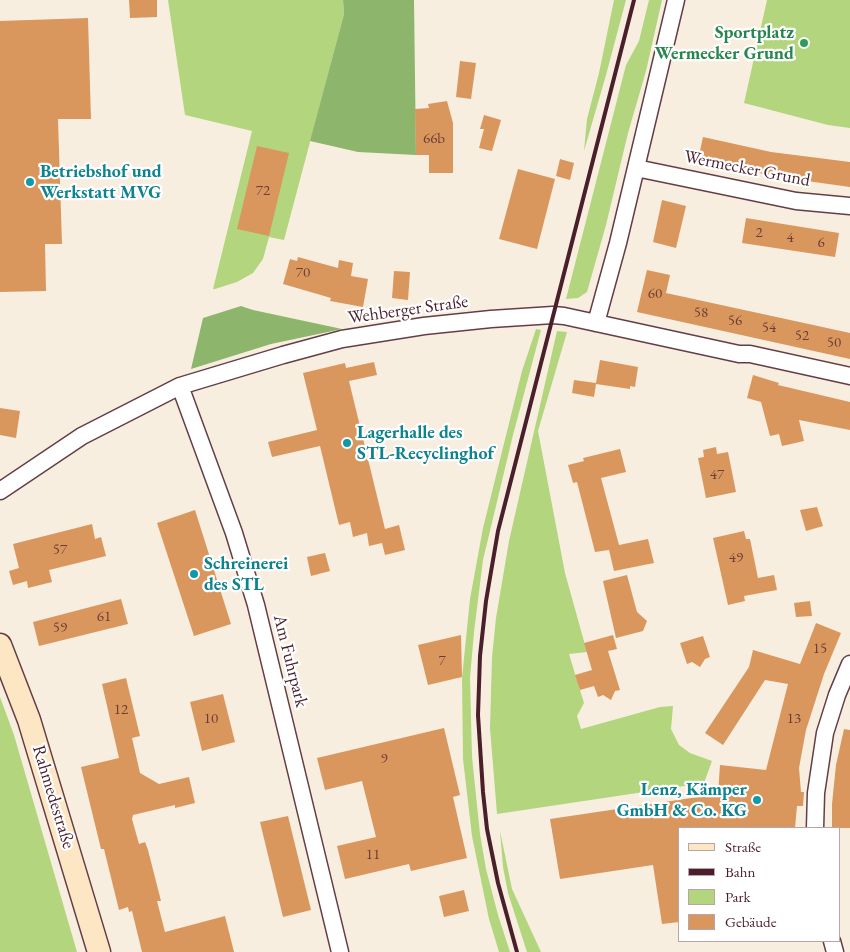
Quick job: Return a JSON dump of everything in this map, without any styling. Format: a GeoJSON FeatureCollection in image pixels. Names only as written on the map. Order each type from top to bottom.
{"type":"FeatureCollection","features":[{"type":"Feature","properties":{"kind":"main road","name":"Rahmedestraße"},"geometry":{"type":"LineString","coordinates":[[0,645],[29,720],[99,952]]}},
{"type":"Feature","properties":{"kind":"street"},"geometry":{"type":"LineString","coordinates":[[596,323],[618,243],[676,0]]}},
{"type":"Feature","properties":{"kind":"street","name":"Wermecker Grund"},"geometry":{"type":"LineString","coordinates":[[636,168],[796,201],[850,206]]}},
{"type":"Feature","properties":{"kind":"street","name":"Wehberger Straße"},"geometry":{"type":"LineString","coordinates":[[0,491],[82,436],[180,386],[342,339],[448,323],[527,316],[564,316],[850,376]]}},
{"type":"Feature","properties":{"kind":"street","name":"Am Fuhrpark"},"geometry":{"type":"LineString","coordinates":[[180,386],[234,533],[254,597],[340,952]]}},
{"type":"Feature","properties":{"kind":"street"},"geometry":{"type":"LineString","coordinates":[[815,827],[816,793],[825,733],[850,664]]}},
{"type":"Feature","properties":{"kind":"green space"},"geometry":{"type":"Polygon","coordinates":[[[168,0],[343,0],[344,14],[284,240],[269,237],[263,259],[253,273],[237,282],[215,289],[213,289],[252,131],[185,115],[168,0]]]}},
{"type":"Feature","properties":{"kind":"green space"},"geometry":{"type":"Polygon","coordinates":[[[343,0],[414,0],[416,155],[358,152],[310,141],[344,14],[343,0]]]}},
{"type":"Feature","properties":{"kind":"green space"},"geometry":{"type":"Polygon","coordinates":[[[614,0],[626,0],[584,151],[587,119],[599,73],[614,0]]]}},
{"type":"Feature","properties":{"kind":"green space"},"geometry":{"type":"Polygon","coordinates":[[[649,0],[662,0],[646,71],[628,133],[606,225],[587,292],[578,298],[566,299],[626,65],[639,41],[649,0]]]}},
{"type":"Feature","properties":{"kind":"green space","name":"Sportplatz Wermecker Grund"},"geometry":{"type":"Polygon","coordinates":[[[767,0],[850,0],[850,128],[828,125],[744,103],[767,0]]]}},
{"type":"Feature","properties":{"kind":"green space"},"geometry":{"type":"Polygon","coordinates":[[[241,306],[342,329],[271,344],[191,369],[203,318],[241,306]]]}},
{"type":"Feature","properties":{"kind":"green space"},"geometry":{"type":"Polygon","coordinates":[[[536,329],[541,330],[483,560],[470,678],[472,757],[480,834],[486,869],[510,952],[499,952],[489,919],[472,836],[463,759],[462,678],[470,599],[483,528],[522,371],[536,329]]]}},
{"type":"Feature","properties":{"kind":"green space"},"geometry":{"type":"Polygon","coordinates":[[[557,331],[567,332],[538,431],[565,573],[587,652],[569,654],[584,703],[577,716],[581,729],[660,707],[673,706],[671,729],[679,745],[690,753],[712,761],[704,783],[497,814],[490,728],[492,657],[496,618],[509,541],[557,331]]]}},
{"type":"Feature","properties":{"kind":"green space"},"geometry":{"type":"Polygon","coordinates":[[[0,697],[14,735],[77,952],[0,952],[0,697]]]}},
{"type":"Feature","properties":{"kind":"green space"},"geometry":{"type":"Polygon","coordinates":[[[500,831],[512,889],[541,952],[527,952],[508,893],[503,867],[500,831]]]}},
{"type":"Feature","properties":{"kind":"building"},"geometry":{"type":"Polygon","coordinates":[[[129,0],[157,0],[157,17],[130,18],[129,0]]]}},
{"type":"Feature","properties":{"kind":"building"},"geometry":{"type":"Polygon","coordinates":[[[88,18],[91,119],[58,119],[62,244],[45,244],[46,291],[0,292],[0,21],[88,18]]]}},
{"type":"Feature","properties":{"kind":"building"},"geometry":{"type":"Polygon","coordinates":[[[460,61],[476,63],[471,99],[456,97],[460,61]]]}},
{"type":"Feature","properties":{"kind":"building"},"geometry":{"type":"Polygon","coordinates":[[[447,101],[453,123],[453,173],[429,173],[429,155],[416,155],[415,109],[429,108],[428,104],[447,101]]]}},
{"type":"Feature","properties":{"kind":"building"},"geometry":{"type":"Polygon","coordinates":[[[484,115],[501,120],[492,151],[479,148],[484,129],[480,129],[484,115]]]}},
{"type":"Feature","properties":{"kind":"building"},"geometry":{"type":"Polygon","coordinates":[[[703,137],[771,152],[850,162],[850,187],[778,177],[698,160],[703,137]]]}},
{"type":"Feature","properties":{"kind":"building"},"geometry":{"type":"Polygon","coordinates":[[[257,146],[289,153],[269,236],[237,229],[257,146]]]}},
{"type":"Feature","properties":{"kind":"building"},"geometry":{"type":"Polygon","coordinates":[[[560,159],[574,163],[570,180],[556,176],[560,159]]]}},
{"type":"Feature","properties":{"kind":"building"},"geometry":{"type":"Polygon","coordinates":[[[518,169],[555,179],[537,249],[499,239],[518,169]]]}},
{"type":"Feature","properties":{"kind":"building"},"geometry":{"type":"Polygon","coordinates":[[[662,200],[686,206],[676,248],[653,242],[662,200]]]}},
{"type":"Feature","properties":{"kind":"building"},"geometry":{"type":"Polygon","coordinates":[[[746,218],[839,233],[835,257],[742,243],[746,218]]]}},
{"type":"Feature","properties":{"kind":"building"},"geometry":{"type":"Polygon","coordinates":[[[298,257],[338,268],[339,260],[353,263],[351,276],[368,279],[363,307],[330,301],[331,298],[283,284],[290,259],[297,261],[298,257]]]}},
{"type":"Feature","properties":{"kind":"building"},"geometry":{"type":"Polygon","coordinates":[[[647,270],[670,275],[666,293],[850,333],[850,359],[637,312],[647,270]]]}},
{"type":"Feature","properties":{"kind":"building"},"geometry":{"type":"Polygon","coordinates":[[[394,271],[410,272],[408,300],[392,298],[394,271]]]}},
{"type":"Feature","properties":{"kind":"building"},"geometry":{"type":"Polygon","coordinates":[[[600,360],[638,367],[635,387],[630,386],[630,389],[596,384],[594,397],[572,393],[574,380],[596,383],[600,360]]]}},
{"type":"Feature","properties":{"kind":"building"},"geometry":{"type":"Polygon","coordinates":[[[374,362],[377,375],[349,381],[385,529],[399,525],[405,550],[385,555],[382,543],[369,546],[367,533],[353,537],[350,522],[339,525],[320,446],[272,457],[268,442],[317,430],[303,373],[345,363],[346,368],[374,362]]]}},
{"type":"Feature","properties":{"kind":"building"},"geometry":{"type":"Polygon","coordinates":[[[753,375],[779,383],[778,385],[850,402],[850,430],[799,420],[804,441],[782,446],[779,434],[770,436],[761,402],[747,398],[753,375]]]}},
{"type":"Feature","properties":{"kind":"building"},"geometry":{"type":"Polygon","coordinates":[[[0,408],[20,411],[16,438],[0,435],[0,408]]]}},
{"type":"Feature","properties":{"kind":"building"},"geometry":{"type":"Polygon","coordinates":[[[716,447],[717,454],[728,452],[736,492],[706,498],[698,458],[704,457],[703,450],[716,447]]]}},
{"type":"Feature","properties":{"kind":"building"},"geometry":{"type":"Polygon","coordinates":[[[620,449],[626,472],[601,478],[619,545],[648,539],[654,563],[614,571],[609,550],[595,552],[577,482],[573,483],[568,465],[584,461],[583,458],[620,449]]]}},
{"type":"Feature","properties":{"kind":"building"},"geometry":{"type":"Polygon","coordinates":[[[817,507],[823,526],[806,531],[800,510],[817,507]]]}},
{"type":"Feature","properties":{"kind":"building","name":"Schreinerei des STL"},"geometry":{"type":"Polygon","coordinates":[[[195,510],[231,624],[194,636],[157,523],[195,510]]]}},
{"type":"Feature","properties":{"kind":"building"},"geometry":{"type":"Polygon","coordinates":[[[92,524],[95,539],[101,537],[106,556],[49,570],[52,582],[28,588],[27,581],[13,585],[9,571],[19,568],[13,544],[92,524]]]}},
{"type":"Feature","properties":{"kind":"building"},"geometry":{"type":"Polygon","coordinates":[[[744,531],[746,539],[750,539],[758,578],[774,575],[777,590],[744,596],[745,601],[728,605],[713,538],[744,531]]]}},
{"type":"Feature","properties":{"kind":"building"},"geometry":{"type":"Polygon","coordinates":[[[325,553],[330,571],[311,576],[307,557],[325,553]]]}},
{"type":"Feature","properties":{"kind":"building"},"geometry":{"type":"Polygon","coordinates":[[[627,575],[637,612],[647,621],[643,631],[616,638],[603,581],[627,575]]]}},
{"type":"Feature","properties":{"kind":"building"},"geometry":{"type":"Polygon","coordinates":[[[121,599],[128,624],[39,646],[33,622],[121,599]]]}},
{"type":"Feature","properties":{"kind":"building"},"geometry":{"type":"Polygon","coordinates":[[[810,601],[812,616],[796,617],[794,603],[810,601]]]}},
{"type":"Feature","properties":{"kind":"building"},"geometry":{"type":"Polygon","coordinates":[[[816,623],[841,633],[824,674],[806,730],[799,768],[801,792],[804,792],[803,806],[797,806],[795,827],[678,827],[678,922],[662,924],[653,865],[560,879],[550,819],[718,794],[720,765],[766,770],[788,684],[765,680],[723,745],[705,733],[749,667],[753,650],[800,664],[816,623]]]}},
{"type":"Feature","properties":{"kind":"building"},"geometry":{"type":"Polygon","coordinates":[[[461,635],[462,677],[428,685],[418,645],[461,635]]]}},
{"type":"Feature","properties":{"kind":"building"},"geometry":{"type":"Polygon","coordinates":[[[613,635],[617,649],[608,651],[620,690],[615,691],[611,700],[603,695],[598,697],[594,686],[580,690],[575,675],[592,670],[584,643],[613,635]]]}},
{"type":"Feature","properties":{"kind":"building"},"geometry":{"type":"Polygon","coordinates":[[[703,636],[710,657],[705,659],[700,667],[692,662],[687,664],[680,643],[703,636]]]}},
{"type":"Feature","properties":{"kind":"building"},"geometry":{"type":"Polygon","coordinates":[[[126,678],[140,736],[132,738],[140,773],[159,784],[189,777],[195,803],[175,808],[175,805],[133,815],[132,819],[139,844],[145,842],[148,850],[161,901],[157,901],[165,932],[225,916],[234,952],[142,952],[132,911],[129,912],[128,907],[119,910],[104,849],[101,849],[81,767],[119,758],[102,684],[126,678]]]}},
{"type":"Feature","properties":{"kind":"building"},"geometry":{"type":"Polygon","coordinates":[[[223,694],[235,742],[202,751],[190,702],[223,694]]]}},
{"type":"Feature","properties":{"kind":"building"},"geometry":{"type":"Polygon","coordinates":[[[444,728],[460,795],[453,797],[467,858],[411,871],[409,864],[345,879],[337,846],[376,837],[362,781],[325,790],[317,758],[444,728]]]}},
{"type":"Feature","properties":{"kind":"building"},"geometry":{"type":"Polygon","coordinates":[[[844,729],[850,730],[850,828],[832,827],[836,765],[844,729]]]}},
{"type":"Feature","properties":{"kind":"building"},"geometry":{"type":"Polygon","coordinates":[[[288,816],[311,910],[283,917],[260,822],[288,816]]]}},
{"type":"Feature","properties":{"kind":"building"},"geometry":{"type":"Polygon","coordinates":[[[464,890],[469,911],[444,917],[439,896],[464,890]]]}},
{"type":"Feature","properties":{"kind":"railway"},"geometry":{"type":"LineString","coordinates":[[517,952],[498,883],[487,829],[483,792],[478,715],[480,656],[486,601],[498,531],[634,0]]}},
{"type":"Feature","properties":{"kind":"place","name":"Sportplatz Wermecker Grund"},"geometry":{"type":"Point","coordinates":[804,43]}},
{"type":"Feature","properties":{"kind":"place","name":"Betriebshof und Werkstatt MVG"},"geometry":{"type":"Point","coordinates":[30,182]}},
{"type":"Feature","properties":{"kind":"place","name":"Lagerhalle des STL-Recyclinghof"},"geometry":{"type":"Point","coordinates":[347,443]}},
{"type":"Feature","properties":{"kind":"place","name":"Schreinerei des STL"},"geometry":{"type":"Point","coordinates":[194,574]}},
{"type":"Feature","properties":{"kind":"place","name":"Lenz, Kämper GmbH & Co. KG"},"geometry":{"type":"Point","coordinates":[757,800]}}]}
